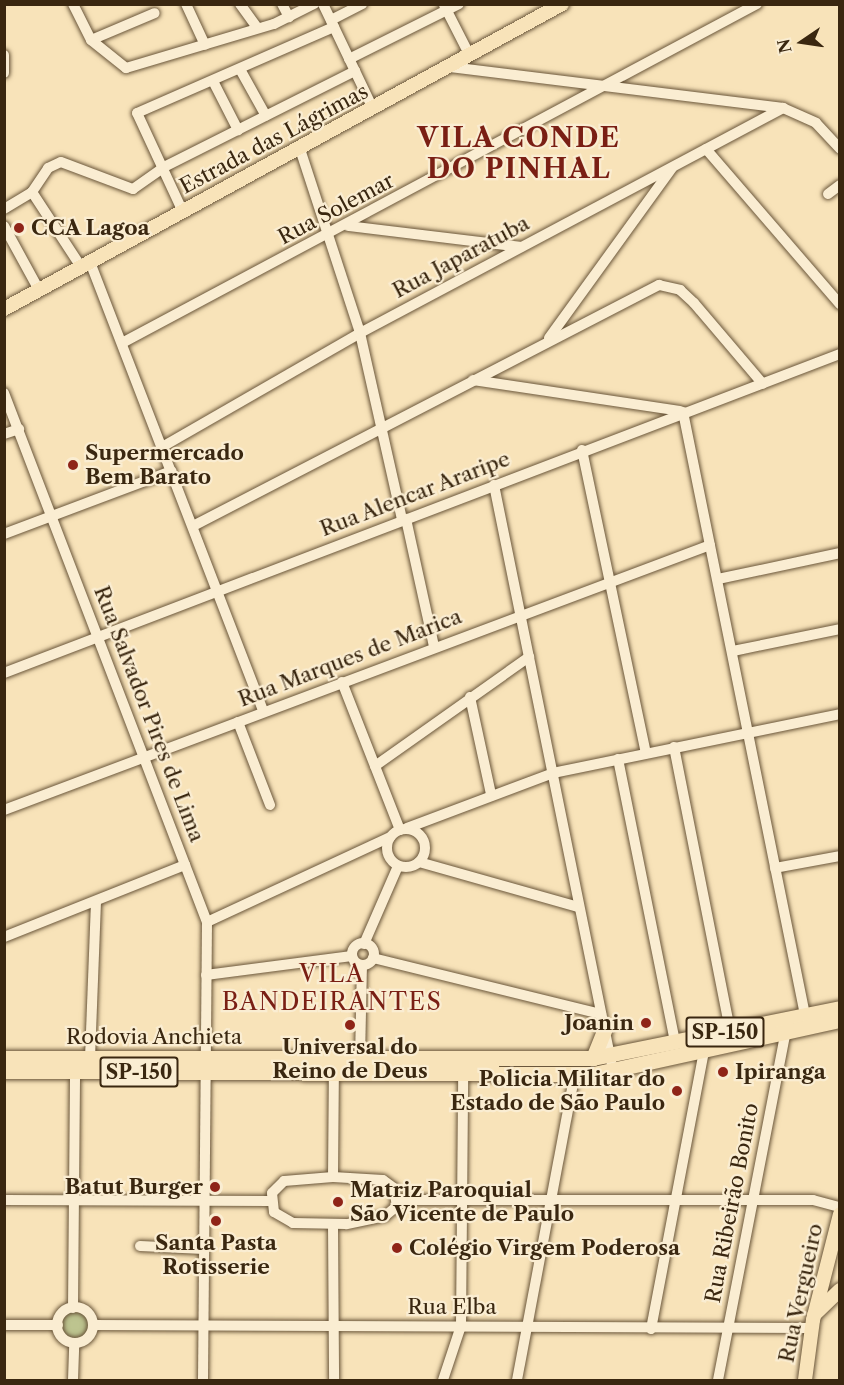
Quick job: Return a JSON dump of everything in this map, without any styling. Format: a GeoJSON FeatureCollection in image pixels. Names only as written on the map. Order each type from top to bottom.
{"type":"FeatureCollection","features":[{"type":"Feature","properties":{"kind":"highway","name":"Rodovia Anchieta"},"geometry":{"type":"LineString","coordinates":[[4,1071],[75,1072],[204,1064],[360,1059],[593,1058],[840,1008]]}},
{"type":"Feature","properties":{"kind":"highway","name":"Rodovia Anchieta"},"geometry":{"type":"LineString","coordinates":[[4,1058],[90,1058],[334,1070],[575,1073],[612,1071],[840,1020]]}},
{"type":"Feature","properties":{"kind":"highway"},"geometry":{"type":"LineString","coordinates":[[593,1058],[603,1021]]}},
{"type":"Feature","properties":{"kind":"main road","name":"Estrada das Lágrimas"},"geometry":{"type":"LineString","coordinates":[[4,309],[562,4]]}},
{"type":"Feature","properties":{"kind":"main road","name":"Rua Vergueiro"},"geometry":{"type":"LineString","coordinates":[[805,1380],[812,1322],[840,1214]]}},
{"type":"Feature","properties":{"kind":"main road"},"geometry":{"type":"LineString","coordinates":[[812,1322],[840,1290]]}},
{"type":"Feature","properties":{"kind":"street"},"geometry":{"type":"LineString","coordinates":[[73,4],[91,40],[126,68],[289,17],[314,4]]}},
{"type":"Feature","properties":{"kind":"street"},"geometry":{"type":"LineString","coordinates":[[186,4],[205,45]]}},
{"type":"Feature","properties":{"kind":"street"},"geometry":{"type":"LineString","coordinates":[[240,4],[257,27]]}},
{"type":"Feature","properties":{"kind":"street"},"geometry":{"type":"LineString","coordinates":[[282,4],[289,17]]}},
{"type":"Feature","properties":{"kind":"street"},"geometry":{"type":"LineString","coordinates":[[323,4],[373,109]]}},
{"type":"Feature","properties":{"kind":"street"},"geometry":{"type":"LineString","coordinates":[[183,212],[137,113],[241,71],[333,24],[362,4]]}},
{"type":"Feature","properties":{"kind":"street"},"geometry":{"type":"LineString","coordinates":[[349,59],[446,7],[459,4]]}},
{"type":"Feature","properties":{"kind":"street","name":"Rua Solemar"},"geometry":{"type":"LineString","coordinates":[[122,343],[331,235],[757,4]]}},
{"type":"Feature","properties":{"kind":"street"},"geometry":{"type":"LineString","coordinates":[[446,7],[470,56]]}},
{"type":"Feature","properties":{"kind":"street"},"geometry":{"type":"LineString","coordinates":[[91,40],[155,13]]}},
{"type":"Feature","properties":{"kind":"street"},"geometry":{"type":"LineString","coordinates":[[4,55],[4,73]]}},
{"type":"Feature","properties":{"kind":"street"},"geometry":{"type":"LineString","coordinates":[[450,67],[783,108],[816,123],[840,148]]}},
{"type":"Feature","properties":{"kind":"street"},"geometry":{"type":"LineString","coordinates":[[241,71],[266,116]]}},
{"type":"Feature","properties":{"kind":"street"},"geometry":{"type":"LineString","coordinates":[[4,209],[32,192],[48,168],[61,162],[133,189],[164,167],[355,71]]}},
{"type":"Feature","properties":{"kind":"street"},"geometry":{"type":"LineString","coordinates":[[214,83],[238,130]]}},
{"type":"Feature","properties":{"kind":"street","name":"Rua Japaratuba"},"geometry":{"type":"LineString","coordinates":[[162,447],[360,333],[783,108]]}},
{"type":"Feature","properties":{"kind":"street"},"geometry":{"type":"LineString","coordinates":[[300,149],[331,235],[360,333],[434,646]]}},
{"type":"Feature","properties":{"kind":"street"},"geometry":{"type":"LineString","coordinates":[[706,149],[840,304]]}},
{"type":"Feature","properties":{"kind":"street"},"geometry":{"type":"LineString","coordinates":[[548,340],[674,165]]}},
{"type":"Feature","properties":{"kind":"street"},"geometry":{"type":"LineString","coordinates":[[828,194],[840,185]]}},
{"type":"Feature","properties":{"kind":"street"},"geometry":{"type":"LineString","coordinates":[[32,192],[86,264],[122,343],[264,712]]}},
{"type":"Feature","properties":{"kind":"street"},"geometry":{"type":"LineString","coordinates":[[348,225],[521,247]]}},
{"type":"Feature","properties":{"kind":"street"},"geometry":{"type":"LineString","coordinates":[[4,226],[39,290]]}},
{"type":"Feature","properties":{"kind":"street"},"geometry":{"type":"LineString","coordinates":[[193,526],[382,424],[473,380],[648,288],[671,286],[694,303],[764,384]]}},
{"type":"Feature","properties":{"kind":"street","name":"Rua Alencar Araripe"},"geometry":{"type":"LineString","coordinates":[[4,673],[582,450],[840,354]]}},
{"type":"Feature","properties":{"kind":"street"},"geometry":{"type":"LineString","coordinates":[[473,380],[683,412],[805,1015]]}},
{"type":"Feature","properties":{"kind":"street","name":"Rua Salvador Pires de Lima"},"geometry":{"type":"LineString","coordinates":[[4,393],[54,516],[207,922],[203,1380]]}},
{"type":"Feature","properties":{"kind":"street"},"geometry":{"type":"LineString","coordinates":[[4,434],[19,429]]}},
{"type":"Feature","properties":{"kind":"street"},"geometry":{"type":"LineString","coordinates":[[582,450],[613,581],[646,753]]}},
{"type":"Feature","properties":{"kind":"street"},"geometry":{"type":"LineString","coordinates":[[4,534],[172,471]]}},
{"type":"Feature","properties":{"kind":"street"},"geometry":{"type":"LineString","coordinates":[[494,485],[612,1071]]}},
{"type":"Feature","properties":{"kind":"street","name":"Rua Marques de Marica"},"geometry":{"type":"LineString","coordinates":[[4,810],[434,646],[710,545]]}},
{"type":"Feature","properties":{"kind":"street"},"geometry":{"type":"LineString","coordinates":[[718,579],[840,553]]}},
{"type":"Feature","properties":{"kind":"street"},"geometry":{"type":"LineString","coordinates":[[732,651],[840,629]]}},
{"type":"Feature","properties":{"kind":"street"},"geometry":{"type":"LineString","coordinates":[[375,766],[529,657]]}},
{"type":"Feature","properties":{"kind":"street"},"geometry":{"type":"LineString","coordinates":[[342,682],[375,766],[404,829],[424,841],[420,862]]}},
{"type":"Feature","properties":{"kind":"street"},"geometry":{"type":"LineString","coordinates":[[470,697],[491,795]]}},
{"type":"Feature","properties":{"kind":"street"},"geometry":{"type":"LineString","coordinates":[[207,922],[404,829],[553,773],[840,714]]}},
{"type":"Feature","properties":{"kind":"street"},"geometry":{"type":"LineString","coordinates":[[238,722],[270,805]]}},
{"type":"Feature","properties":{"kind":"street"},"geometry":{"type":"LineString","coordinates":[[674,747],[730,1031]]}},
{"type":"Feature","properties":{"kind":"street"},"geometry":{"type":"LineString","coordinates":[[618,759],[675,1042]]}},
{"type":"Feature","properties":{"kind":"street"},"geometry":{"type":"LineString","coordinates":[[390,837],[387,850],[398,866]]}},
{"type":"Feature","properties":{"kind":"street"},"geometry":{"type":"LineString","coordinates":[[775,868],[840,856]]}},
{"type":"Feature","properties":{"kind":"street"},"geometry":{"type":"LineString","coordinates":[[398,866],[420,862],[578,907]]}},
{"type":"Feature","properties":{"kind":"street"},"geometry":{"type":"LineString","coordinates":[[4,937],[96,903],[185,864]]}},
{"type":"Feature","properties":{"kind":"street"},"geometry":{"type":"LineString","coordinates":[[206,975],[352,956],[364,944],[398,866]]}},
{"type":"Feature","properties":{"kind":"street"},"geometry":{"type":"LineString","coordinates":[[90,1058],[96,903]]}},
{"type":"Feature","properties":{"kind":"street"},"geometry":{"type":"LineString","coordinates":[[364,944],[373,958],[603,1021]]}},
{"type":"Feature","properties":{"kind":"street"},"geometry":{"type":"LineString","coordinates":[[352,956],[362,965],[360,1059]]}},
{"type":"Feature","properties":{"kind":"street"},"geometry":{"type":"LineString","coordinates":[[362,965],[373,958]]}},
{"type":"Feature","properties":{"kind":"street","name":"Rua Ribeirão Bonito"},"geometry":{"type":"LineString","coordinates":[[718,1380],[785,1034]]}},
{"type":"Feature","properties":{"kind":"street"},"geometry":{"type":"LineString","coordinates":[[651,1329],[704,1051]]}},
{"type":"Feature","properties":{"kind":"street"},"geometry":{"type":"LineString","coordinates":[[333,1177],[334,1070]]}},
{"type":"Feature","properties":{"kind":"street"},"geometry":{"type":"LineString","coordinates":[[4,1325],[58,1324],[73,1308],[75,1072]]}},
{"type":"Feature","properties":{"kind":"street"},"geometry":{"type":"LineString","coordinates":[[443,1380],[461,1326],[463,1073]]}},
{"type":"Feature","properties":{"kind":"street"},"geometry":{"type":"LineString","coordinates":[[517,1380],[524,1326],[575,1073]]}},
{"type":"Feature","properties":{"kind":"street"},"geometry":{"type":"LineString","coordinates":[[271,1201],[284,1181],[333,1177],[383,1180],[398,1200]]}},
{"type":"Feature","properties":{"kind":"street"},"geometry":{"type":"LineString","coordinates":[[4,1200],[271,1201]]}},
{"type":"Feature","properties":{"kind":"street"},"geometry":{"type":"LineString","coordinates":[[398,1200],[813,1200],[840,1207]]}},
{"type":"Feature","properties":{"kind":"street"},"geometry":{"type":"LineString","coordinates":[[271,1201],[285,1221],[333,1224],[385,1216],[398,1200]]}},
{"type":"Feature","properties":{"kind":"street"},"geometry":{"type":"LineString","coordinates":[[333,1224],[334,1380]]}},
{"type":"Feature","properties":{"kind":"street"},"geometry":{"type":"LineString","coordinates":[[140,1246],[204,1249]]}},
{"type":"Feature","properties":{"kind":"street"},"geometry":{"type":"LineString","coordinates":[[58,1324],[64,1339],[74,1343],[90,1336],[93,1325],[87,1312],[73,1308]]}},
{"type":"Feature","properties":{"kind":"street","name":"Rua Elba"},"geometry":{"type":"LineString","coordinates":[[93,1325],[524,1326],[651,1329],[812,1322]]}},
{"type":"Feature","properties":{"kind":"street"},"geometry":{"type":"LineString","coordinates":[[73,1380],[74,1343]]}},
{"type":"Feature","properties":{"kind":"green space"},"geometry":{"type":"Polygon","coordinates":[[[76,1311],[82,1312],[90,1320],[90,1332],[82,1340],[76,1341],[70,1340],[62,1332],[61,1326],[62,1320],[70,1312],[76,1311]]]}},
{"type":"Feature","properties":{"kind":"place","name":"CCA Lagoa"},"geometry":{"type":"Point","coordinates":[19,228]}},
{"type":"Feature","properties":{"kind":"place","name":"Supermercado Bem Barato"},"geometry":{"type":"Point","coordinates":[73,465]}},
{"type":"Feature","properties":{"kind":"place","name":"Joanin"},"geometry":{"type":"Point","coordinates":[646,1023]}},
{"type":"Feature","properties":{"kind":"place","name":"Universal do Reino de Deus"},"geometry":{"type":"Point","coordinates":[350,1025]}},
{"type":"Feature","properties":{"kind":"place","name":"Ipiranga"},"geometry":{"type":"Point","coordinates":[723,1072]}},
{"type":"Feature","properties":{"kind":"place","name":"Policia Militar do Estado de São Paulo"},"geometry":{"type":"Point","coordinates":[677,1091]}},
{"type":"Feature","properties":{"kind":"place","name":"Batut Burger"},"geometry":{"type":"Point","coordinates":[215,1187]}},
{"type":"Feature","properties":{"kind":"place","name":"Matriz Paroquial São Vicente de Paulo"},"geometry":{"type":"Point","coordinates":[338,1202]}},
{"type":"Feature","properties":{"kind":"place","name":"Santa Pasta Rotisserie"},"geometry":{"type":"Point","coordinates":[216,1221]}},
{"type":"Feature","properties":{"kind":"place","name":"Colégio Virgem Poderosa"},"geometry":{"type":"Point","coordinates":[397,1248]}},
{"type":"Feature","properties":{"kind":"district","name":"VILA CONDE DO PINHAL"},"geometry":{"type":"Point","coordinates":[519,152]}},
{"type":"Feature","properties":{"kind":"district","name":"VILA BANDEIRANTES"},"geometry":{"type":"Point","coordinates":[332,988]}}]}
